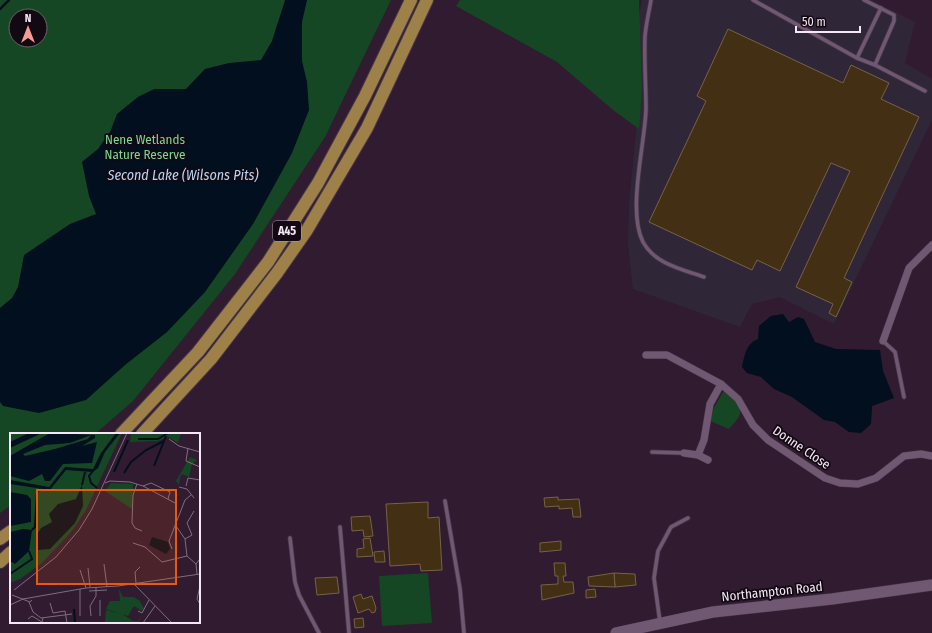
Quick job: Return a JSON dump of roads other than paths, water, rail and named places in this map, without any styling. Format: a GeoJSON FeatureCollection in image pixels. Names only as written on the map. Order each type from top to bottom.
{"type":"FeatureCollection","features":[{"type":"Feature","properties":{"kind":"highway","name":"A45"},"geometry":{"type":"LineString","coordinates":[[122,433],[198,352],[268,262],[318,183],[365,96],[411,0]]}},
{"type":"Feature","properties":{"kind":"highway","name":"A45"},"geometry":{"type":"LineString","coordinates":[[143,433],[211,358],[277,273],[307,230],[366,128],[427,0]]}},
{"type":"Feature","properties":{"kind":"highway"},"geometry":{"type":"LineString","coordinates":[[0,539],[10,531]]}},
{"type":"Feature","properties":{"kind":"highway"},"geometry":{"type":"LineString","coordinates":[[0,562],[10,553]]}},
{"type":"Feature","properties":{"kind":"main road","name":"Northampton Road"},"geometry":{"type":"LineString","coordinates":[[616,633],[654,627],[713,612],[839,598],[932,585]]}},
{"type":"Feature","properties":{"kind":"street"},"geometry":{"type":"LineString","coordinates":[[883,341],[910,268],[932,245]]}},
{"type":"Feature","properties":{"kind":"street","name":"Donne Close"},"geometry":{"type":"LineString","coordinates":[[646,355],[667,355],[721,384],[738,399],[753,425],[768,440],[825,478],[840,483],[858,484],[876,478],[904,456],[921,454],[932,456]]}},
{"type":"Feature","properties":{"kind":"street"},"geometry":{"type":"LineString","coordinates":[[698,456],[704,440],[710,404],[721,384]]}},
{"type":"Feature","properties":{"kind":"street"},"geometry":{"type":"LineString","coordinates":[[684,454],[698,456],[708,460]]}},
{"type":"Feature","properties":{"kind":"lane"},"geometry":{"type":"LineString","coordinates":[[651,0],[645,35],[646,109],[637,194],[637,221],[642,241],[653,256],[669,265],[704,277]]}},
{"type":"Feature","properties":{"kind":"lane"},"geometry":{"type":"LineString","coordinates":[[753,0],[857,58],[875,65],[925,91]]}},
{"type":"Feature","properties":{"kind":"lane"},"geometry":{"type":"LineString","coordinates":[[864,0],[894,14],[894,21],[875,65]]}},
{"type":"Feature","properties":{"kind":"lane"},"geometry":{"type":"LineString","coordinates":[[857,58],[881,8]]}},
{"type":"Feature","properties":{"kind":"lane"},"geometry":{"type":"LineString","coordinates":[[883,341],[895,352],[904,397]]}},
{"type":"Feature","properties":{"kind":"lane"},"geometry":{"type":"LineString","coordinates":[[652,452],[684,454]]}},
{"type":"Feature","properties":{"kind":"lane"},"geometry":{"type":"LineString","coordinates":[[445,501],[460,589],[464,633]]}},
{"type":"Feature","properties":{"kind":"lane"},"geometry":{"type":"LineString","coordinates":[[654,627],[654,578],[658,551],[671,527],[688,518]]}},
{"type":"Feature","properties":{"kind":"lane"},"geometry":{"type":"LineString","coordinates":[[340,527],[349,633]]}},
{"type":"Feature","properties":{"kind":"lane"},"geometry":{"type":"LineString","coordinates":[[290,538],[295,582],[299,595],[320,633]]}},
{"type":"Feature","properties":{"kind":"water","name":"Second Lake (Wilsons Pits)"},"geometry":{"type":"Polygon","coordinates":[[[285,0],[307,0],[302,22],[302,61],[307,82],[309,110],[292,153],[253,224],[205,292],[167,332],[125,365],[86,400],[39,413],[3,406],[0,402],[0,308],[12,298],[18,287],[24,255],[70,224],[96,214],[89,196],[82,162],[98,149],[110,132],[117,114],[138,97],[154,89],[186,89],[205,69],[229,63],[261,60],[272,41],[285,0]]]}},
{"type":"Feature","properties":{"kind":"water"},"geometry":{"type":"Polygon","coordinates":[[[783,314],[789,322],[798,317],[804,319],[815,342],[836,349],[880,350],[883,371],[894,398],[872,406],[871,424],[861,433],[849,432],[835,422],[824,420],[792,397],[774,389],[761,377],[747,373],[742,367],[748,347],[758,339],[759,326],[771,316],[783,314]]]}},
{"type":"Feature","properties":{"kind":"waterway"},"geometry":{"type":"LineString","coordinates":[[0,9],[9,0]]}},
{"type":"Feature","properties":{"kind":"park label","name":"Nene Wetlands Nature Reserve"},"geometry":{"type":"Point","coordinates":[145,146]}}]}
